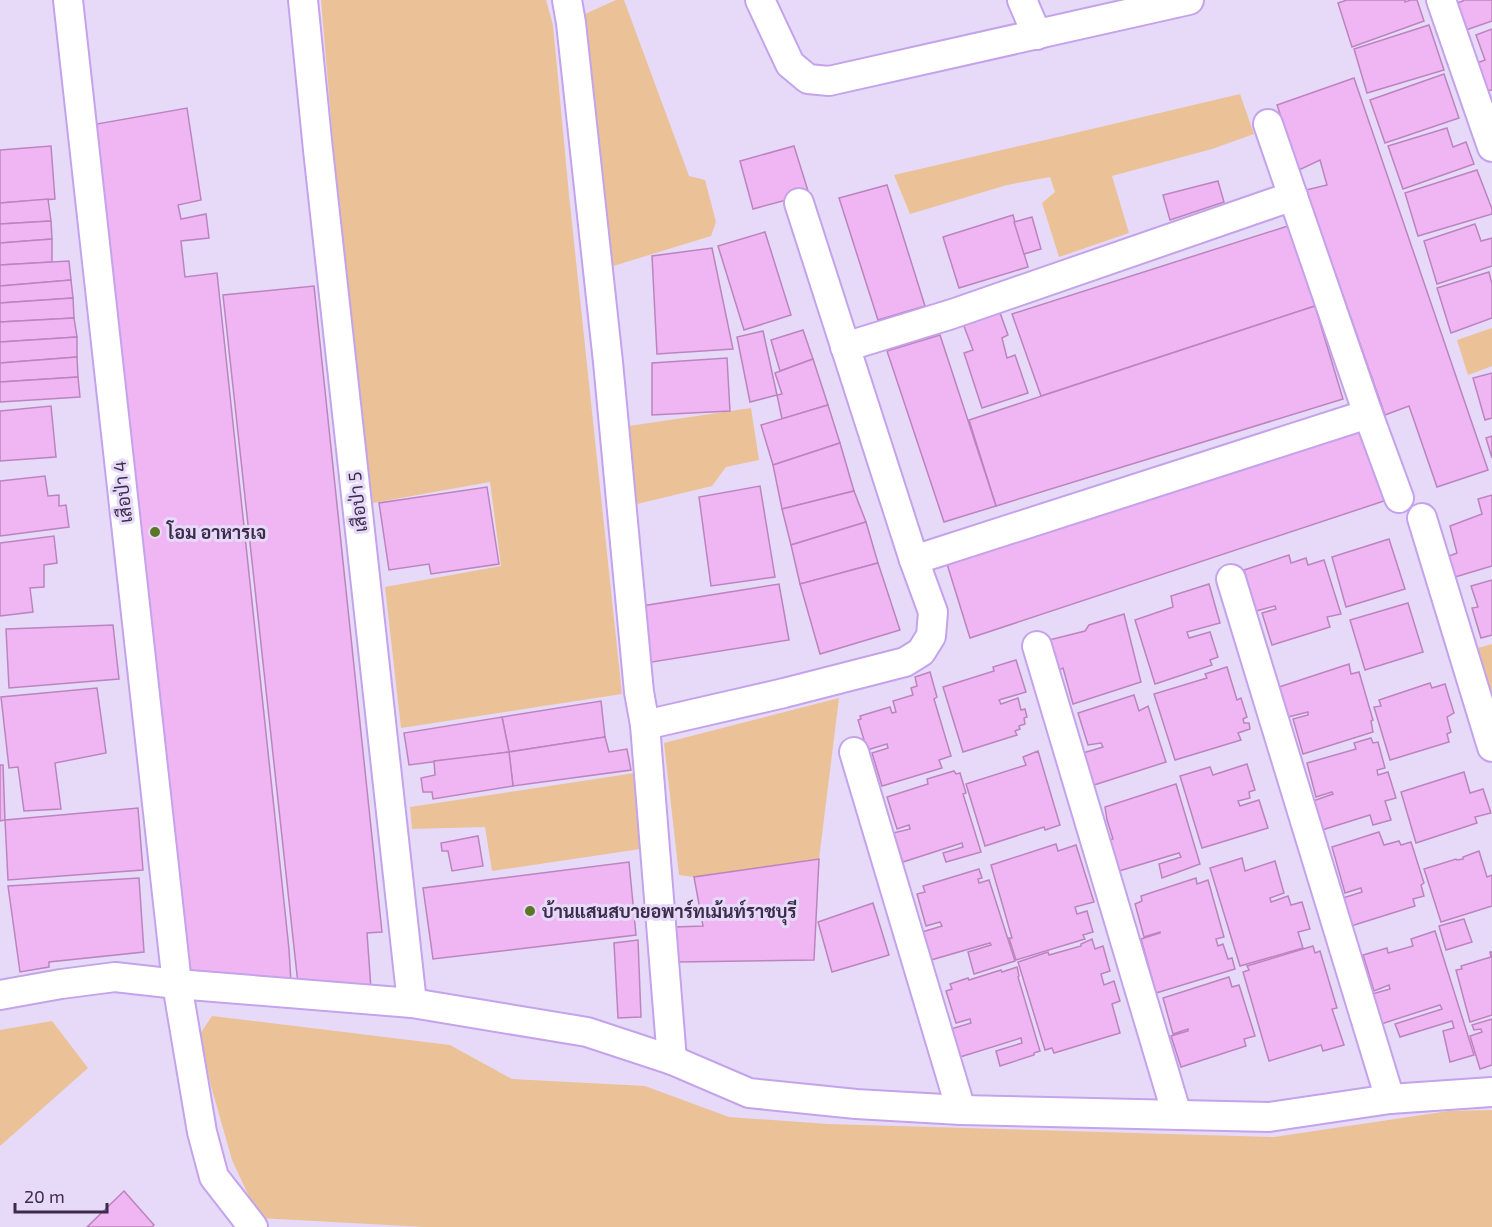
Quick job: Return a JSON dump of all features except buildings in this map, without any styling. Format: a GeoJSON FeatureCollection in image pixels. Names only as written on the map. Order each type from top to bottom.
{"type":"FeatureCollection","features":[{"type":"Feature","properties":{"kind":"street","name":"เสือป่า 4"},"geometry":{"type":"LineString","coordinates":[[68,0],[177,984],[202,1132],[214,1177],[253,1227]]}},
{"type":"Feature","properties":{"kind":"street","name":"เสือป่า 5"},"geometry":{"type":"LineString","coordinates":[[303,0],[412,1003]]}},
{"type":"Feature","properties":{"kind":"street"},"geometry":{"type":"LineString","coordinates":[[567,0],[608,362],[639,692],[645,725],[672,1060]]}},
{"type":"Feature","properties":{"kind":"street"},"geometry":{"type":"LineString","coordinates":[[760,0],[790,64],[808,79],[829,81],[1189,0]]}},
{"type":"Feature","properties":{"kind":"street"},"geometry":{"type":"LineString","coordinates":[[1022,0],[1037,35]]}},
{"type":"Feature","properties":{"kind":"street"},"geometry":{"type":"LineString","coordinates":[[1441,0],[1492,147]]}},
{"type":"Feature","properties":{"kind":"street"},"geometry":{"type":"LineString","coordinates":[[1268,124],[1399,498]]}},
{"type":"Feature","properties":{"kind":"street"},"geometry":{"type":"LineString","coordinates":[[845,347],[952,314],[1293,196]]}},
{"type":"Feature","properties":{"kind":"street"},"geometry":{"type":"LineString","coordinates":[[645,725],[905,662],[921,652],[931,636],[933,612],[914,560],[799,203]]}},
{"type":"Feature","properties":{"kind":"street"},"geometry":{"type":"LineString","coordinates":[[914,560],[1368,414]]}},
{"type":"Feature","properties":{"kind":"street"},"geometry":{"type":"LineString","coordinates":[[1422,518],[1492,747]]}},
{"type":"Feature","properties":{"kind":"street"},"geometry":{"type":"LineString","coordinates":[[1231,579],[1390,1099]]}},
{"type":"Feature","properties":{"kind":"street"},"geometry":{"type":"LineString","coordinates":[[1037,646],[1177,1115]]}},
{"type":"Feature","properties":{"kind":"street"},"geometry":{"type":"LineString","coordinates":[[854,752],[961,1110]]}},
{"type":"Feature","properties":{"kind":"street"},"geometry":{"type":"LineString","coordinates":[[0,995],[115,977],[412,1003],[587,1032],[672,1060],[749,1094],[856,1104],[961,1110],[1269,1117],[1390,1099],[1492,1092]]}},
{"type":"Feature","properties":{"kind":"shaded area"},"geometry":{"type":"Polygon","coordinates":[[[321,0],[546,0],[553,25],[622,694],[401,728],[385,587],[501,566],[490,482],[373,503],[345,286],[321,0]]]}},
{"type":"Feature","properties":{"kind":"shaded area"},"geometry":{"type":"Polygon","coordinates":[[[616,0],[624,0],[689,176],[705,180],[716,222],[711,236],[610,267],[585,14],[616,0]]]}},
{"type":"Feature","properties":{"kind":"shaded area"},"geometry":{"type":"Polygon","coordinates":[[[1240,94],[1254,134],[1212,149],[1112,176],[1129,233],[1059,257],[1042,203],[1055,192],[1050,177],[1007,185],[910,214],[894,175],[1058,137],[1240,94]]]}},
{"type":"Feature","properties":{"kind":"shaded area"},"geometry":{"type":"Polygon","coordinates":[[[1492,328],[1492,366],[1468,375],[1457,340],[1492,328]]]}},
{"type":"Feature","properties":{"kind":"shaded area"},"geometry":{"type":"Polygon","coordinates":[[[751,408],[759,460],[726,467],[712,486],[633,505],[622,427],[751,408]]]}},
{"type":"Feature","properties":{"kind":"shaded area"},"geometry":{"type":"Polygon","coordinates":[[[1492,644],[1492,707],[1474,649],[1492,644]]]}},
{"type":"Feature","properties":{"kind":"shaded area"},"geometry":{"type":"Polygon","coordinates":[[[839,698],[819,859],[694,877],[679,875],[664,743],[839,698]]]}},
{"type":"Feature","properties":{"kind":"shaded area"},"geometry":{"type":"Polygon","coordinates":[[[635,773],[647,848],[492,871],[485,827],[412,829],[410,807],[635,773]]]}},
{"type":"Feature","properties":{"kind":"shaded area"},"geometry":{"type":"Polygon","coordinates":[[[212,1016],[450,1045],[512,1079],[645,1086],[729,1117],[828,1124],[1274,1137],[1449,1111],[1492,1110],[1492,1227],[424,1227],[259,1218],[232,1160],[211,1086],[200,1034],[212,1016]]]}},
{"type":"Feature","properties":{"kind":"shaded area"},"geometry":{"type":"Polygon","coordinates":[[[52,1021],[88,1068],[0,1146],[0,1030],[52,1021]]]}},
{"type":"Feature","properties":{"kind":"place","name":"โอม อาหารเจ"},"geometry":{"type":"Point","coordinates":[155,532]}},
{"type":"Feature","properties":{"kind":"place","name":"บ้านแสนสบายอพาร์ทเม้นท์ราชบุรี"},"geometry":{"type":"Point","coordinates":[530,911]}}]}
